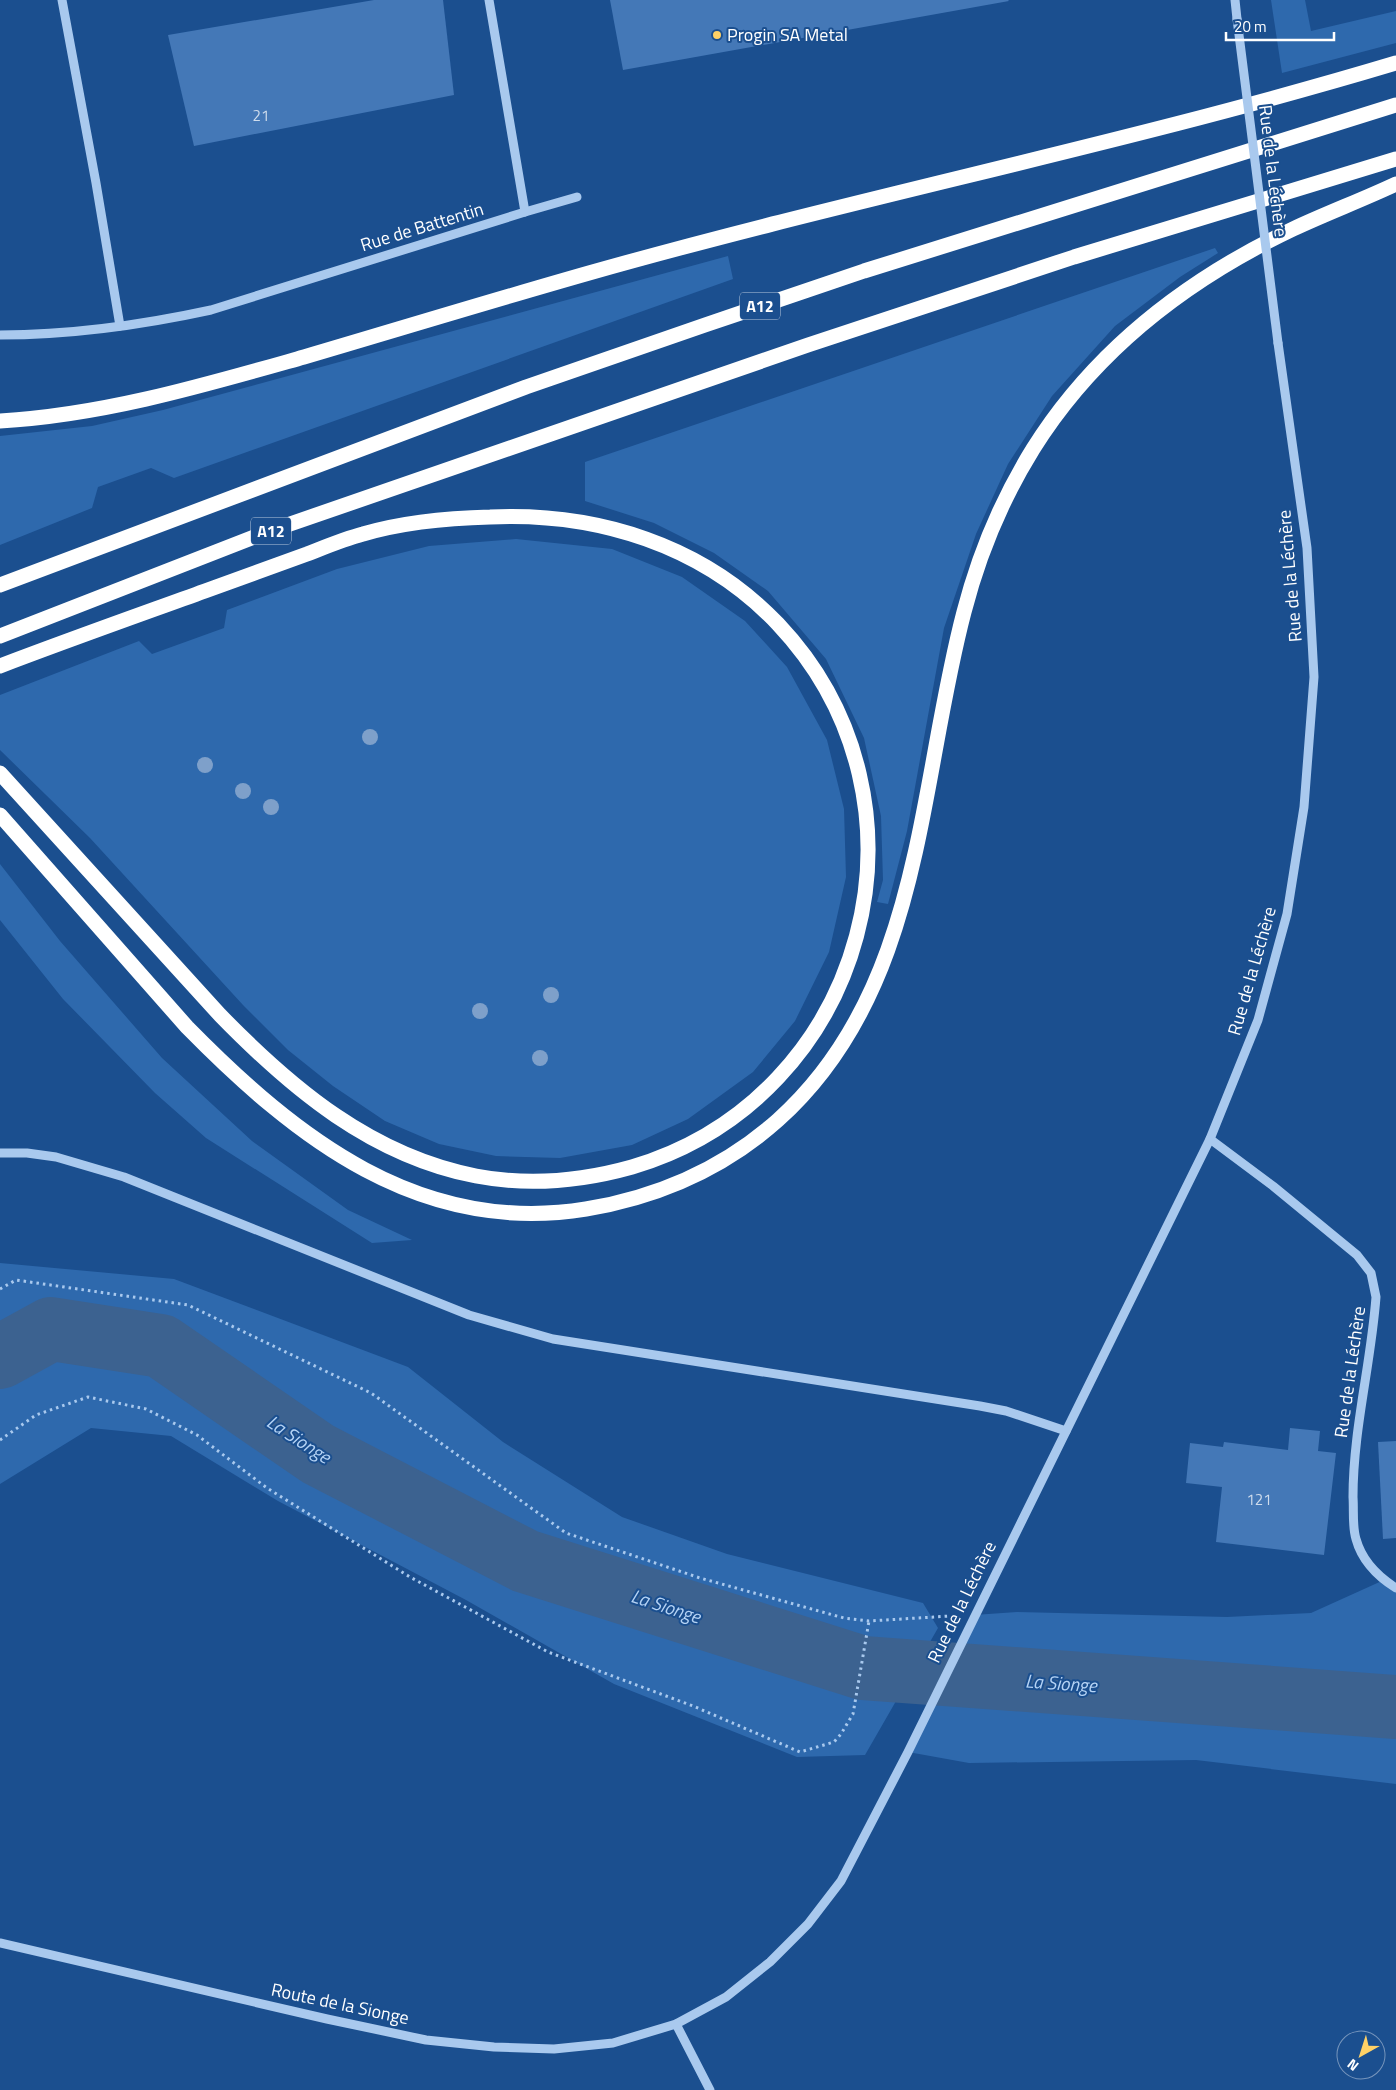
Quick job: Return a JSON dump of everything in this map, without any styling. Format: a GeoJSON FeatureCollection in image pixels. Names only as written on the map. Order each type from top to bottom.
{"type":"FeatureCollection","features":[{"type":"Feature","properties":{"kind":"highway"},"geometry":{"type":"LineString","coordinates":[[0,421],[52,416],[126,404],[238,376],[682,248],[1288,96],[1396,63]]}},
{"type":"Feature","properties":{"kind":"highway","name":"A12"},"geometry":{"type":"LineString","coordinates":[[0,585],[526,387],[715,322],[864,271],[1396,105]]}},
{"type":"Feature","properties":{"kind":"highway","name":"A12"},"geometry":{"type":"LineString","coordinates":[[0,636],[267,532],[818,342],[1074,257],[1396,159]]}},
{"type":"Feature","properties":{"kind":"highway"},"geometry":{"type":"LineString","coordinates":[[0,815],[181,1020],[216,1056],[291,1123],[351,1163],[381,1179],[426,1196],[449,1203],[497,1211],[554,1213],[578,1210],[634,1199],[680,1183],[748,1145],[788,1111],[837,1054],[869,997],[884,961],[908,884],[955,650],[975,574],[1003,502],[1048,425],[1069,397],[1111,351],[1152,315],[1186,290],[1237,258],[1294,229],[1396,184]]}},
{"type":"Feature","properties":{"kind":"highway"},"geometry":{"type":"LineString","coordinates":[[0,666],[362,534],[434,520],[493,516],[547,517],[577,521],[633,533],[683,553],[727,579],[749,596],[784,630],[812,667],[832,699],[846,730],[855,757],[866,818],[868,860],[866,888],[859,930],[848,966],[825,1014],[790,1064],[754,1101],[714,1130],[668,1154],[617,1171],[560,1181],[479,1177],[424,1162],[371,1138],[338,1118],[282,1075],[220,1015],[0,773]]}},
{"type":"Feature","properties":{"kind":"street"},"geometry":{"type":"LineString","coordinates":[[62,0],[120,326]]}},
{"type":"Feature","properties":{"kind":"street"},"geometry":{"type":"LineString","coordinates":[[489,0],[525,212]]}},
{"type":"Feature","properties":{"kind":"street","name":"Rue de la Léchère"},"geometry":{"type":"LineString","coordinates":[[676,2024],[726,1997],[770,1962],[808,1924],[841,1881],[908,1752],[1210,1139],[1258,1020],[1287,914],[1304,806],[1313,668],[1306,548],[1235,0]]}},
{"type":"Feature","properties":{"kind":"street","name":"Rue de Battentin"},"geometry":{"type":"LineString","coordinates":[[0,335],[22,335],[120,326],[211,310],[577,197]]}},
{"type":"Feature","properties":{"kind":"street","name":"Rue de la Léchère"},"geometry":{"type":"LineString","coordinates":[[1210,1139],[1332,1233],[1356,1255],[1371,1274],[1376,1297],[1356,1446],[1353,1482],[1355,1537],[1363,1557],[1372,1570],[1396,1588]]}},
{"type":"Feature","properties":{"kind":"street"},"geometry":{"type":"LineString","coordinates":[[0,1153],[27,1153],[56,1157],[124,1177],[469,1315],[553,1339],[980,1406],[1066,1431]]}},
{"type":"Feature","properties":{"kind":"street","name":"Route de la Sionge"},"geometry":{"type":"LineString","coordinates":[[0,1943],[327,2019],[426,2040],[494,2048],[554,2049],[613,2043],[676,2024]]}},
{"type":"Feature","properties":{"kind":"street"},"geometry":{"type":"LineString","coordinates":[[676,2024],[710,2090]]}},
{"type":"Feature","properties":{"kind":"path"},"geometry":{"type":"LineString","coordinates":[[0,1289],[16,1280],[188,1305],[371,1393],[566,1533],[700,1578],[844,1618],[869,1621],[974,1615]]}},
{"type":"Feature","properties":{"kind":"path"},"geometry":{"type":"LineString","coordinates":[[0,1440],[36,1415],[88,1397],[146,1409],[197,1435],[267,1488],[410,1577],[548,1652],[693,1706],[800,1752],[834,1742],[853,1714],[869,1621]]}},
{"type":"Feature","properties":{"kind":"shaded area"},"geometry":{"type":"Polygon","coordinates":[[[1271,0],[1305,0],[1311,31],[1396,11],[1396,43],[1282,73],[1271,0]]]}},
{"type":"Feature","properties":{"kind":"shaded area"},"geometry":{"type":"Polygon","coordinates":[[[1215,248],[1218,253],[1180,277],[1115,326],[1052,396],[1008,464],[976,534],[944,628],[907,831],[888,904],[877,902],[883,880],[881,816],[864,738],[826,659],[768,591],[714,553],[654,523],[585,501],[585,462],[1215,248]]]}},
{"type":"Feature","properties":{"kind":"shaded area"},"geometry":{"type":"Polygon","coordinates":[[[728,256],[733,279],[174,478],[151,468],[98,487],[92,508],[0,545],[0,436],[92,426],[163,410],[728,256]]]}},
{"type":"Feature","properties":{"kind":"shaded area"},"geometry":{"type":"Polygon","coordinates":[[[516,539],[612,549],[682,577],[745,621],[787,667],[827,740],[844,809],[846,877],[829,952],[795,1021],[753,1072],[688,1119],[632,1145],[560,1158],[496,1156],[439,1144],[385,1121],[333,1086],[288,1050],[243,1005],[90,838],[0,750],[0,695],[139,641],[152,654],[224,628],[227,610],[337,569],[429,546],[516,539]]]}},
{"type":"Feature","properties":{"kind":"shaded area"},"geometry":{"type":"Polygon","coordinates":[[[0,864],[60,941],[162,1058],[252,1141],[348,1210],[412,1240],[372,1243],[206,1138],[155,1093],[63,999],[0,920],[0,864]]]}},
{"type":"Feature","properties":{"kind":"shaded area"},"geometry":{"type":"Polygon","coordinates":[[[0,1263],[174,1279],[408,1367],[503,1442],[622,1517],[727,1554],[923,1603],[938,1628],[865,1755],[797,1757],[614,1684],[466,1600],[278,1501],[171,1436],[91,1428],[0,1484],[0,1263]]]}},
{"type":"Feature","properties":{"kind":"shaded area"},"geometry":{"type":"Polygon","coordinates":[[[1384,1580],[1396,1588],[1396,1784],[1196,1760],[969,1763],[908,1752],[974,1615],[1017,1612],[1227,1617],[1311,1613],[1384,1580]]]}},
{"type":"Feature","properties":{"kind":"building"},"geometry":{"type":"Polygon","coordinates":[[[374,0],[443,0],[454,95],[194,146],[168,35],[374,0]]]}},
{"type":"Feature","properties":{"kind":"building","name":"Progin SA Metal"},"geometry":{"type":"Polygon","coordinates":[[[610,0],[1008,0],[1009,1],[623,70],[610,0]]]}},
{"type":"Feature","properties":{"kind":"building"},"geometry":{"type":"Polygon","coordinates":[[[1290,1428],[1320,1431],[1318,1451],[1336,1453],[1324,1555],[1216,1542],[1222,1487],[1186,1483],[1190,1443],[1223,1447],[1224,1442],[1288,1450],[1290,1428]]]}},
{"type":"Feature","properties":{"kind":"building"},"geometry":{"type":"Polygon","coordinates":[[[1396,1441],[1396,1538],[1383,1539],[1378,1442],[1396,1441]]]}},
{"type":"Feature","properties":{"kind":"waterway","name":"La Sionge"},"geometry":{"type":"LineString","coordinates":[[0,1357],[51,1329],[161,1346],[318,1454],[525,1561],[863,1668],[1396,1707]]}},
{"type":"Feature","properties":{"kind":"place","name":"Progin SA Metal"},"geometry":{"type":"Point","coordinates":[717,35]}}]}
